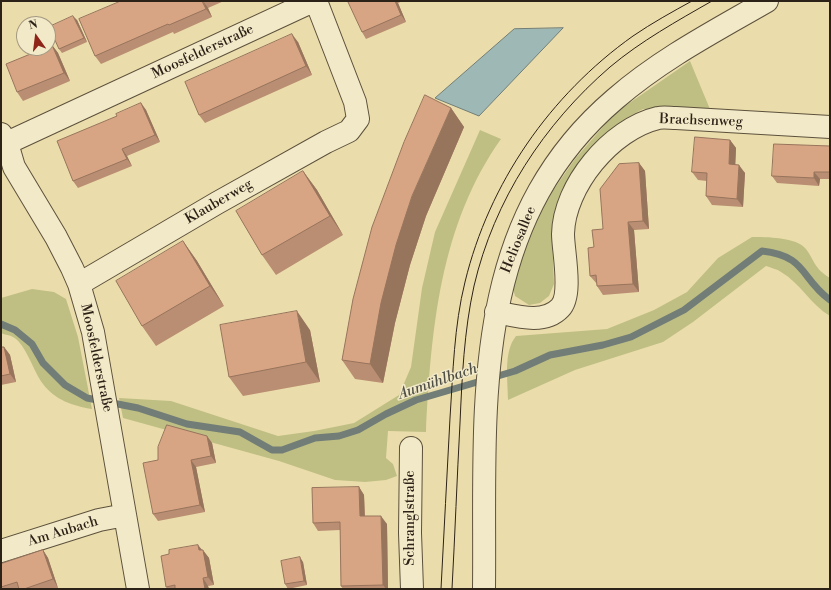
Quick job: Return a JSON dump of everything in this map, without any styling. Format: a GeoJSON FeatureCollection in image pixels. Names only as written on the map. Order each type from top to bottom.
{"type":"FeatureCollection","features":[{"type":"Feature","properties":{"kind":"street","name":"Klauberweg"},"geometry":{"type":"LineString","coordinates":[[79,284],[224,199],[326,142],[349,131],[358,119],[355,102],[345,73],[314,1]]}},
{"type":"Feature","properties":{"kind":"street","name":"Moosfelderstraße"},"geometry":{"type":"LineString","coordinates":[[138,589],[93,332],[79,284],[56,237],[14,167],[4,138],[314,1]]}},
{"type":"Feature","properties":{"kind":"street","name":"Heliosallee"},"geometry":{"type":"LineString","coordinates":[[484,589],[483,490],[489,366],[496,312],[505,271],[523,223],[547,178],[571,144],[590,122],[638,80],[684,49],[767,1]]}},
{"type":"Feature","properties":{"kind":"street","name":"Brachsenweg"},"geometry":{"type":"LineString","coordinates":[[496,312],[535,319],[550,316],[561,308],[565,294],[566,277],[563,234],[566,214],[576,186],[595,159],[618,139],[640,125],[659,118],[676,118],[830,127]]}},
{"type":"Feature","properties":{"kind":"street","name":"Schranglstraße"},"geometry":{"type":"LineString","coordinates":[[411,448],[410,533],[412,589]]}},
{"type":"Feature","properties":{"kind":"street","name":"Am Aubach"},"geometry":{"type":"LineString","coordinates":[[1,551],[99,520],[125,515]]}},
{"type":"Feature","properties":{"kind":"green space"},"geometry":{"type":"Polygon","coordinates":[[[690,61],[712,114],[643,109],[626,118],[595,144],[572,176],[552,232],[554,284],[549,296],[540,303],[529,305],[515,296],[512,285],[538,212],[575,159],[615,113],[690,61]]]}},
{"type":"Feature","properties":{"kind":"green space"},"geometry":{"type":"Polygon","coordinates":[[[480,130],[501,139],[480,172],[464,207],[442,280],[431,355],[426,432],[388,431],[386,458],[393,464],[397,476],[386,480],[365,482],[335,480],[279,461],[123,418],[119,398],[171,401],[278,436],[354,423],[399,395],[411,367],[422,288],[435,232],[480,130]]]}},
{"type":"Feature","properties":{"kind":"green space"},"geometry":{"type":"Polygon","coordinates":[[[752,237],[789,240],[802,245],[806,249],[818,268],[830,278],[830,316],[817,306],[788,277],[778,270],[766,266],[693,322],[663,342],[575,370],[508,400],[507,366],[509,350],[516,336],[607,329],[654,310],[687,292],[718,258],[752,237]]]}},
{"type":"Feature","properties":{"kind":"green space"},"geometry":{"type":"Polygon","coordinates":[[[32,289],[54,292],[66,299],[78,337],[92,409],[71,404],[48,390],[18,341],[12,336],[1,333],[1,298],[32,289]]]}},
{"type":"Feature","properties":{"kind":"water"},"geometry":{"type":"Polygon","coordinates":[[[563,28],[479,116],[435,98],[514,29],[563,28]]]}},
{"type":"Feature","properties":{"kind":"building"},"geometry":{"type":"Polygon","coordinates":[[[121,1],[202,1],[206,9],[95,56],[79,19],[121,1]]]}},
{"type":"Feature","properties":{"kind":"building"},"geometry":{"type":"Polygon","coordinates":[[[395,1],[401,15],[362,32],[348,2],[395,1]]]}},
{"type":"Feature","properties":{"kind":"building"},"geometry":{"type":"Polygon","coordinates":[[[73,16],[84,38],[59,49],[56,42],[56,24],[73,16]]]}},
{"type":"Feature","properties":{"kind":"building"},"geometry":{"type":"Polygon","coordinates":[[[292,34],[306,66],[199,115],[185,82],[292,34]]]}},
{"type":"Feature","properties":{"kind":"building"},"geometry":{"type":"Polygon","coordinates":[[[56,54],[64,73],[17,92],[6,64],[26,56],[56,56],[56,54]]]}},
{"type":"Feature","properties":{"kind":"building"},"geometry":{"type":"Polygon","coordinates":[[[425,95],[451,108],[412,196],[396,245],[381,303],[370,364],[342,360],[353,299],[372,227],[404,142],[425,95]]]}},
{"type":"Feature","properties":{"kind":"building"},"geometry":{"type":"Polygon","coordinates":[[[141,103],[155,135],[122,149],[127,159],[73,181],[57,141],[117,116],[116,114],[141,103]]]}},
{"type":"Feature","properties":{"kind":"building"},"geometry":{"type":"Polygon","coordinates":[[[695,137],[730,140],[729,164],[739,165],[737,199],[706,196],[707,173],[692,172],[695,137]]]}},
{"type":"Feature","properties":{"kind":"building"},"geometry":{"type":"Polygon","coordinates":[[[774,144],[830,146],[830,172],[814,172],[814,178],[772,176],[774,144]]]}},
{"type":"Feature","properties":{"kind":"building"},"geometry":{"type":"Polygon","coordinates":[[[639,163],[643,221],[628,222],[633,284],[597,286],[596,275],[590,276],[588,248],[594,247],[592,230],[603,229],[600,189],[619,164],[639,163]]]}},
{"type":"Feature","properties":{"kind":"building"},"geometry":{"type":"Polygon","coordinates":[[[303,171],[330,216],[262,255],[236,211],[303,171]]]}},
{"type":"Feature","properties":{"kind":"building"},"geometry":{"type":"Polygon","coordinates":[[[183,241],[210,286],[142,326],[116,281],[183,241]]]}},
{"type":"Feature","properties":{"kind":"building"},"geometry":{"type":"Polygon","coordinates":[[[297,311],[306,362],[229,377],[220,325],[297,311]]]}},
{"type":"Feature","properties":{"kind":"building"},"geometry":{"type":"Polygon","coordinates":[[[1,347],[4,347],[10,374],[1,376],[1,347]]]}},
{"type":"Feature","properties":{"kind":"building"},"geometry":{"type":"Polygon","coordinates":[[[167,425],[207,436],[211,456],[191,460],[200,505],[153,514],[143,463],[158,460],[158,447],[167,425]]]}},
{"type":"Feature","properties":{"kind":"building"},"geometry":{"type":"Polygon","coordinates":[[[359,487],[360,516],[381,516],[383,585],[341,586],[340,522],[313,523],[312,488],[359,487]]]}},
{"type":"Feature","properties":{"kind":"building"},"geometry":{"type":"Polygon","coordinates":[[[198,545],[199,550],[203,550],[208,577],[203,578],[205,589],[175,589],[175,585],[166,587],[161,556],[169,554],[169,550],[198,545]]]}},
{"type":"Feature","properties":{"kind":"building"},"geometry":{"type":"Polygon","coordinates":[[[43,550],[53,579],[24,589],[19,589],[17,582],[1,587],[1,564],[43,550]]]}},
{"type":"Feature","properties":{"kind":"building"},"geometry":{"type":"Polygon","coordinates":[[[300,557],[304,581],[285,584],[281,561],[300,557]]]}},
{"type":"Feature","properties":{"kind":"waterway","name":"Aumühlbach"},"geometry":{"type":"LineString","coordinates":[[1,324],[15,330],[32,344],[43,363],[65,385],[87,398],[138,408],[187,424],[240,432],[272,450],[282,450],[315,438],[339,436],[358,430],[386,414],[416,400],[515,371],[550,355],[603,345],[631,337],[684,310],[762,251],[777,254],[795,263],[802,269],[820,292],[830,300]]}},
{"type":"Feature","properties":{"kind":"tram line"},"geometry":{"type":"LineString","coordinates":[[441,589],[453,367],[458,315],[465,282],[476,245],[490,210],[507,176],[527,144],[575,85],[603,59],[633,36],[692,1]]}},
{"type":"Feature","properties":{"kind":"tram line"},"geometry":{"type":"LineString","coordinates":[[452,589],[464,354],[474,286],[483,254],[494,224],[508,194],[543,139],[586,89],[610,67],[634,49],[712,1]]}}]}
